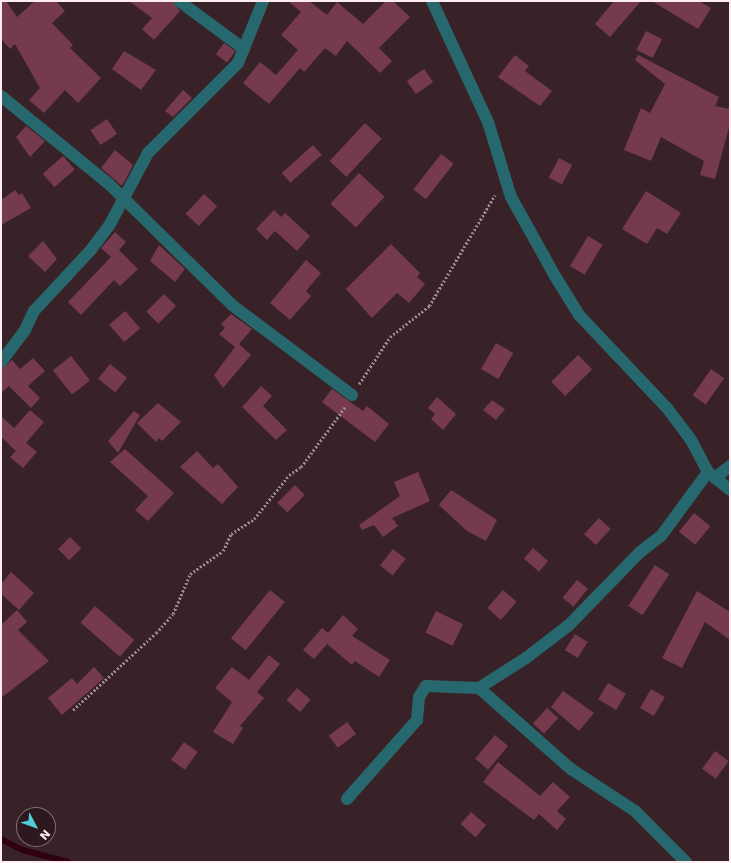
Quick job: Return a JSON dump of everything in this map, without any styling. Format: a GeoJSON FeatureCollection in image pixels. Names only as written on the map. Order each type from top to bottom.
{"type":"FeatureCollection","features":[{"type":"Feature","properties":{"kind":"street"},"geometry":{"type":"LineString","coordinates":[[180,1],[244,48]]}},
{"type":"Feature","properties":{"kind":"street"},"geometry":{"type":"LineString","coordinates":[[1,362],[25,330],[34,311],[90,251],[124,198],[148,153],[238,63],[262,1]]}},
{"type":"Feature","properties":{"kind":"street"},"geometry":{"type":"LineString","coordinates":[[432,1],[488,122],[511,197],[579,315],[667,408],[691,440],[711,475],[730,490]]}},
{"type":"Feature","properties":{"kind":"street"},"geometry":{"type":"LineString","coordinates":[[1,96],[124,198],[232,305],[352,395]]}},
{"type":"Feature","properties":{"kind":"street"},"geometry":{"type":"LineString","coordinates":[[347,799],[417,720],[419,697],[426,686],[479,688],[569,625],[639,553],[661,536],[711,475],[730,466]]}},
{"type":"Feature","properties":{"kind":"street"},"geometry":{"type":"LineString","coordinates":[[479,688],[571,769],[635,811],[686,862]]}},
{"type":"Feature","properties":{"kind":"path"},"geometry":{"type":"LineString","coordinates":[[73,710],[156,633],[173,614],[190,574],[223,551],[231,534],[254,519],[337,420],[390,337],[428,306],[496,192],[502,169]]}},
{"type":"Feature","properties":{"kind":"building"},"geometry":{"type":"Polygon","coordinates":[[[1,1],[6,1],[17,17],[35,1],[56,1],[65,11],[52,23],[73,45],[70,48],[101,78],[78,103],[65,90],[44,113],[29,100],[40,88],[15,44],[10,49],[1,39],[1,1]]]}},
{"type":"Feature","properties":{"kind":"building"},"geometry":{"type":"Polygon","coordinates":[[[129,1],[172,1],[180,11],[154,40],[142,29],[152,18],[129,1]]]}},
{"type":"Feature","properties":{"kind":"building"},"geometry":{"type":"Polygon","coordinates":[[[288,1],[309,1],[327,15],[337,2],[363,24],[386,1],[393,1],[410,17],[379,48],[392,61],[380,73],[347,41],[336,56],[325,48],[304,72],[300,68],[269,104],[243,83],[260,62],[276,75],[298,50],[281,35],[301,12],[288,1]]]}},
{"type":"Feature","properties":{"kind":"building"},"geometry":{"type":"Polygon","coordinates":[[[614,1],[641,1],[610,37],[595,24],[614,1]]]}},
{"type":"Feature","properties":{"kind":"building"},"geometry":{"type":"Polygon","coordinates":[[[652,1],[699,1],[711,8],[698,29],[652,1]]]}},
{"type":"Feature","properties":{"kind":"building"},"geometry":{"type":"Polygon","coordinates":[[[646,31],[662,39],[653,58],[636,50],[646,31]]]}},
{"type":"Feature","properties":{"kind":"building"},"geometry":{"type":"Polygon","coordinates":[[[224,43],[235,51],[227,63],[216,54],[224,43]]]}},
{"type":"Feature","properties":{"kind":"building"},"geometry":{"type":"Polygon","coordinates":[[[124,51],[156,70],[141,90],[112,69],[124,51]]]}},
{"type":"Feature","properties":{"kind":"building"},"geometry":{"type":"Polygon","coordinates":[[[515,55],[529,66],[525,71],[552,91],[540,106],[498,77],[515,55]]]}},
{"type":"Feature","properties":{"kind":"building"},"geometry":{"type":"Polygon","coordinates":[[[638,55],[719,97],[715,106],[730,109],[730,124],[715,179],[700,175],[704,161],[661,137],[651,161],[624,150],[641,108],[650,113],[665,84],[635,60],[638,55]]]}},
{"type":"Feature","properties":{"kind":"building"},"geometry":{"type":"Polygon","coordinates":[[[424,69],[433,82],[416,94],[407,81],[424,69]]]}},
{"type":"Feature","properties":{"kind":"building"},"geometry":{"type":"Polygon","coordinates":[[[183,90],[192,98],[173,117],[165,111],[183,90]]]}},
{"type":"Feature","properties":{"kind":"building"},"geometry":{"type":"Polygon","coordinates":[[[107,119],[117,134],[100,145],[90,130],[107,119]]]}},
{"type":"Feature","properties":{"kind":"building"},"geometry":{"type":"Polygon","coordinates":[[[365,123],[382,139],[346,177],[330,161],[365,123]]]}},
{"type":"Feature","properties":{"kind":"building"},"geometry":{"type":"Polygon","coordinates":[[[26,126],[45,141],[30,157],[16,137],[26,126]]]}},
{"type":"Feature","properties":{"kind":"building"},"geometry":{"type":"Polygon","coordinates":[[[313,145],[322,155],[290,183],[282,173],[313,145]]]}},
{"type":"Feature","properties":{"kind":"building"},"geometry":{"type":"Polygon","coordinates":[[[115,150],[133,165],[122,186],[101,168],[115,150]]]}},
{"type":"Feature","properties":{"kind":"building"},"geometry":{"type":"Polygon","coordinates":[[[441,154],[454,164],[426,199],[413,189],[441,154]]]}},
{"type":"Feature","properties":{"kind":"building"},"geometry":{"type":"Polygon","coordinates":[[[63,156],[75,170],[54,187],[43,174],[63,156]]]}},
{"type":"Feature","properties":{"kind":"building"},"geometry":{"type":"Polygon","coordinates":[[[559,158],[572,165],[562,184],[549,177],[559,158]]]}},
{"type":"Feature","properties":{"kind":"building"},"geometry":{"type":"Polygon","coordinates":[[[359,173],[385,197],[356,228],[330,204],[359,173]]]}},
{"type":"Feature","properties":{"kind":"building"},"geometry":{"type":"Polygon","coordinates":[[[15,190],[19,195],[22,193],[31,208],[1,225],[1,200],[15,190]]]}},
{"type":"Feature","properties":{"kind":"building"},"geometry":{"type":"Polygon","coordinates":[[[646,191],[681,213],[667,234],[657,228],[647,244],[622,229],[646,191]]]}},
{"type":"Feature","properties":{"kind":"building"},"geometry":{"type":"Polygon","coordinates":[[[204,194],[217,206],[199,226],[186,214],[204,194]]]}},
{"type":"Feature","properties":{"kind":"building"},"geometry":{"type":"Polygon","coordinates":[[[274,210],[281,217],[285,213],[310,236],[297,251],[275,231],[267,240],[256,229],[274,210]]]}},
{"type":"Feature","properties":{"kind":"building"},"geometry":{"type":"Polygon","coordinates":[[[115,232],[126,242],[119,250],[138,269],[120,286],[114,280],[81,315],[68,302],[111,257],[101,248],[115,232]]]}},
{"type":"Feature","properties":{"kind":"building"},"geometry":{"type":"Polygon","coordinates":[[[588,236],[603,245],[585,275],[570,266],[588,236]]]}},
{"type":"Feature","properties":{"kind":"building"},"geometry":{"type":"Polygon","coordinates":[[[43,241],[57,259],[45,272],[28,256],[43,241]]]}},
{"type":"Feature","properties":{"kind":"building"},"geometry":{"type":"Polygon","coordinates":[[[391,244],[420,273],[417,277],[425,284],[409,303],[397,293],[372,318],[346,289],[391,244]]]}},
{"type":"Feature","properties":{"kind":"building"},"geometry":{"type":"Polygon","coordinates":[[[159,245],[185,269],[175,282],[150,261],[159,245]]]}},
{"type":"Feature","properties":{"kind":"building"},"geometry":{"type":"Polygon","coordinates":[[[306,260],[321,273],[306,291],[311,296],[290,320],[270,303],[306,260]]]}},
{"type":"Feature","properties":{"kind":"building"},"geometry":{"type":"Polygon","coordinates":[[[164,294],[176,306],[158,324],[146,312],[164,294]]]}},
{"type":"Feature","properties":{"kind":"building"},"geometry":{"type":"Polygon","coordinates":[[[125,311],[140,328],[124,342],[109,325],[125,311]]]}},
{"type":"Feature","properties":{"kind":"building"},"geometry":{"type":"Polygon","coordinates":[[[231,314],[252,329],[239,344],[251,355],[223,388],[214,375],[235,347],[219,334],[225,328],[221,324],[231,314]]]}},
{"type":"Feature","properties":{"kind":"building"},"geometry":{"type":"Polygon","coordinates":[[[496,343],[513,353],[498,379],[481,369],[496,343]]]}},
{"type":"Feature","properties":{"kind":"building"},"geometry":{"type":"Polygon","coordinates":[[[578,355],[592,369],[565,396],[551,382],[578,355]]]}},
{"type":"Feature","properties":{"kind":"building"},"geometry":{"type":"Polygon","coordinates":[[[71,356],[90,380],[72,395],[53,370],[71,356]]]}},
{"type":"Feature","properties":{"kind":"building"},"geometry":{"type":"Polygon","coordinates":[[[33,358],[45,371],[28,386],[40,398],[31,408],[9,386],[1,393],[1,369],[12,360],[20,369],[33,358]]]}},
{"type":"Feature","properties":{"kind":"building"},"geometry":{"type":"Polygon","coordinates":[[[110,364],[127,378],[115,393],[98,379],[110,364]]]}},
{"type":"Feature","properties":{"kind":"building"},"geometry":{"type":"Polygon","coordinates":[[[711,369],[724,378],[706,404],[693,395],[711,369]]]}},
{"type":"Feature","properties":{"kind":"building"},"geometry":{"type":"Polygon","coordinates":[[[261,386],[272,396],[263,406],[287,430],[276,440],[242,407],[261,386]]]}},
{"type":"Feature","properties":{"kind":"building"},"geometry":{"type":"Polygon","coordinates":[[[332,389],[363,411],[367,406],[389,424],[375,442],[322,402],[332,389]]]}},
{"type":"Feature","properties":{"kind":"building"},"geometry":{"type":"Polygon","coordinates":[[[437,397],[456,414],[443,430],[431,419],[435,414],[428,408],[437,397]]]}},
{"type":"Feature","properties":{"kind":"building"},"geometry":{"type":"Polygon","coordinates":[[[492,400],[505,409],[496,420],[483,410],[492,400]]]}},
{"type":"Feature","properties":{"kind":"building"},"geometry":{"type":"Polygon","coordinates":[[[158,403],[181,422],[162,441],[159,438],[156,442],[137,423],[158,403]]]}},
{"type":"Feature","properties":{"kind":"building"},"geometry":{"type":"Polygon","coordinates":[[[30,410],[44,422],[26,443],[37,452],[23,468],[10,457],[16,451],[1,437],[1,416],[14,428],[30,410]]]}},
{"type":"Feature","properties":{"kind":"building"},"geometry":{"type":"Polygon","coordinates":[[[134,411],[140,415],[118,453],[108,441],[134,411]]]}},
{"type":"Feature","properties":{"kind":"building"},"geometry":{"type":"Polygon","coordinates":[[[125,449],[174,493],[148,521],[135,510],[148,496],[110,462],[125,449]]]}},
{"type":"Feature","properties":{"kind":"building"},"geometry":{"type":"Polygon","coordinates":[[[197,451],[213,468],[218,464],[238,487],[222,504],[180,467],[197,451]]]}},
{"type":"Feature","properties":{"kind":"building"},"geometry":{"type":"Polygon","coordinates":[[[418,472],[430,501],[392,518],[398,526],[383,537],[374,525],[362,530],[359,525],[400,496],[394,482],[418,472]]]}},
{"type":"Feature","properties":{"kind":"building"},"geometry":{"type":"Polygon","coordinates":[[[295,485],[305,495],[287,513],[277,503],[295,485]]]}},
{"type":"Feature","properties":{"kind":"building"},"geometry":{"type":"Polygon","coordinates":[[[451,490],[497,520],[486,541],[467,531],[439,505],[451,490]]]}},
{"type":"Feature","properties":{"kind":"building"},"geometry":{"type":"Polygon","coordinates":[[[694,513],[710,526],[695,545],[679,532],[694,513]]]}},
{"type":"Feature","properties":{"kind":"building"},"geometry":{"type":"Polygon","coordinates":[[[599,518],[611,529],[596,545],[584,534],[599,518]]]}},
{"type":"Feature","properties":{"kind":"building"},"geometry":{"type":"Polygon","coordinates":[[[70,537],[81,548],[69,560],[58,549],[70,537]]]}},
{"type":"Feature","properties":{"kind":"building"},"geometry":{"type":"Polygon","coordinates":[[[533,548],[548,561],[539,572],[524,559],[533,548]]]}},
{"type":"Feature","properties":{"kind":"building"},"geometry":{"type":"Polygon","coordinates":[[[393,549],[406,559],[393,575],[380,566],[393,549]]]}},
{"type":"Feature","properties":{"kind":"building"},"geometry":{"type":"Polygon","coordinates":[[[655,565],[669,574],[643,615],[628,606],[655,565]]]}},
{"type":"Feature","properties":{"kind":"building"},"geometry":{"type":"Polygon","coordinates":[[[11,572],[34,593],[19,610],[1,594],[1,584],[11,572]]]}},
{"type":"Feature","properties":{"kind":"building"},"geometry":{"type":"Polygon","coordinates":[[[577,580],[588,589],[573,607],[563,598],[577,580]]]}},
{"type":"Feature","properties":{"kind":"building"},"geometry":{"type":"Polygon","coordinates":[[[270,590],[285,602],[246,650],[231,638],[270,590]]]}},
{"type":"Feature","properties":{"kind":"building"},"geometry":{"type":"Polygon","coordinates":[[[503,590],[517,602],[501,620],[487,608],[503,590]]]}},
{"type":"Feature","properties":{"kind":"building"},"geometry":{"type":"Polygon","coordinates":[[[697,591],[730,612],[730,640],[705,622],[682,668],[662,658],[697,591]]]}},
{"type":"Feature","properties":{"kind":"building"},"geometry":{"type":"Polygon","coordinates":[[[95,606],[134,640],[120,657],[81,623],[95,606]]]}},
{"type":"Feature","properties":{"kind":"building"},"geometry":{"type":"Polygon","coordinates":[[[17,610],[27,622],[18,630],[49,661],[1,698],[1,625],[17,610]]]}},
{"type":"Feature","properties":{"kind":"building"},"geometry":{"type":"Polygon","coordinates":[[[436,611],[463,624],[452,646],[425,633],[436,611]]]}},
{"type":"Feature","properties":{"kind":"building"},"geometry":{"type":"Polygon","coordinates":[[[343,615],[358,629],[352,636],[390,660],[379,677],[355,661],[352,665],[327,644],[314,659],[303,650],[322,628],[328,633],[343,615]]]}},
{"type":"Feature","properties":{"kind":"building"},"geometry":{"type":"Polygon","coordinates":[[[575,634],[588,642],[578,658],[565,650],[575,634]]]}},
{"type":"Feature","properties":{"kind":"building"},"geometry":{"type":"Polygon","coordinates":[[[269,655],[280,664],[257,692],[264,698],[240,726],[243,728],[233,744],[213,732],[232,702],[215,688],[232,667],[249,680],[269,655]]]}},
{"type":"Feature","properties":{"kind":"building"},"geometry":{"type":"Polygon","coordinates":[[[94,667],[104,678],[62,715],[48,698],[72,678],[77,684],[94,667]]]}},
{"type":"Feature","properties":{"kind":"building"},"geometry":{"type":"Polygon","coordinates":[[[608,683],[626,694],[616,710],[598,699],[608,683]]]}},
{"type":"Feature","properties":{"kind":"building"},"geometry":{"type":"Polygon","coordinates":[[[297,688],[311,700],[300,712],[287,700],[297,688]]]}},
{"type":"Feature","properties":{"kind":"building"},"geometry":{"type":"Polygon","coordinates":[[[651,689],[665,697],[654,716],[640,708],[651,689]]]}},
{"type":"Feature","properties":{"kind":"building"},"geometry":{"type":"Polygon","coordinates":[[[563,691],[594,713],[579,731],[551,707],[563,691]]]}},
{"type":"Feature","properties":{"kind":"building"},"geometry":{"type":"Polygon","coordinates":[[[547,708],[558,718],[544,734],[533,724],[547,708]]]}},
{"type":"Feature","properties":{"kind":"building"},"geometry":{"type":"Polygon","coordinates":[[[347,722],[356,734],[338,748],[329,736],[347,722]]]}},
{"type":"Feature","properties":{"kind":"building"},"geometry":{"type":"Polygon","coordinates":[[[495,735],[508,746],[488,770],[475,759],[495,735]]]}},
{"type":"Feature","properties":{"kind":"building"},"geometry":{"type":"Polygon","coordinates":[[[184,742],[198,752],[185,770],[171,760],[184,742]]]}},
{"type":"Feature","properties":{"kind":"building"},"geometry":{"type":"Polygon","coordinates":[[[715,751],[729,761],[716,779],[702,769],[715,751]]]}},
{"type":"Feature","properties":{"kind":"building"},"geometry":{"type":"Polygon","coordinates":[[[498,762],[540,796],[553,782],[570,797],[557,811],[566,819],[557,830],[539,814],[534,820],[483,782],[498,762]]]}},
{"type":"Feature","properties":{"kind":"building"},"geometry":{"type":"Polygon","coordinates":[[[471,812],[486,825],[476,837],[461,824],[471,812]]]}},
{"type":"Feature","properties":{"kind":"waterway"},"geometry":{"type":"LineString","coordinates":[[1,839],[23,850],[68,862]]}}]}
